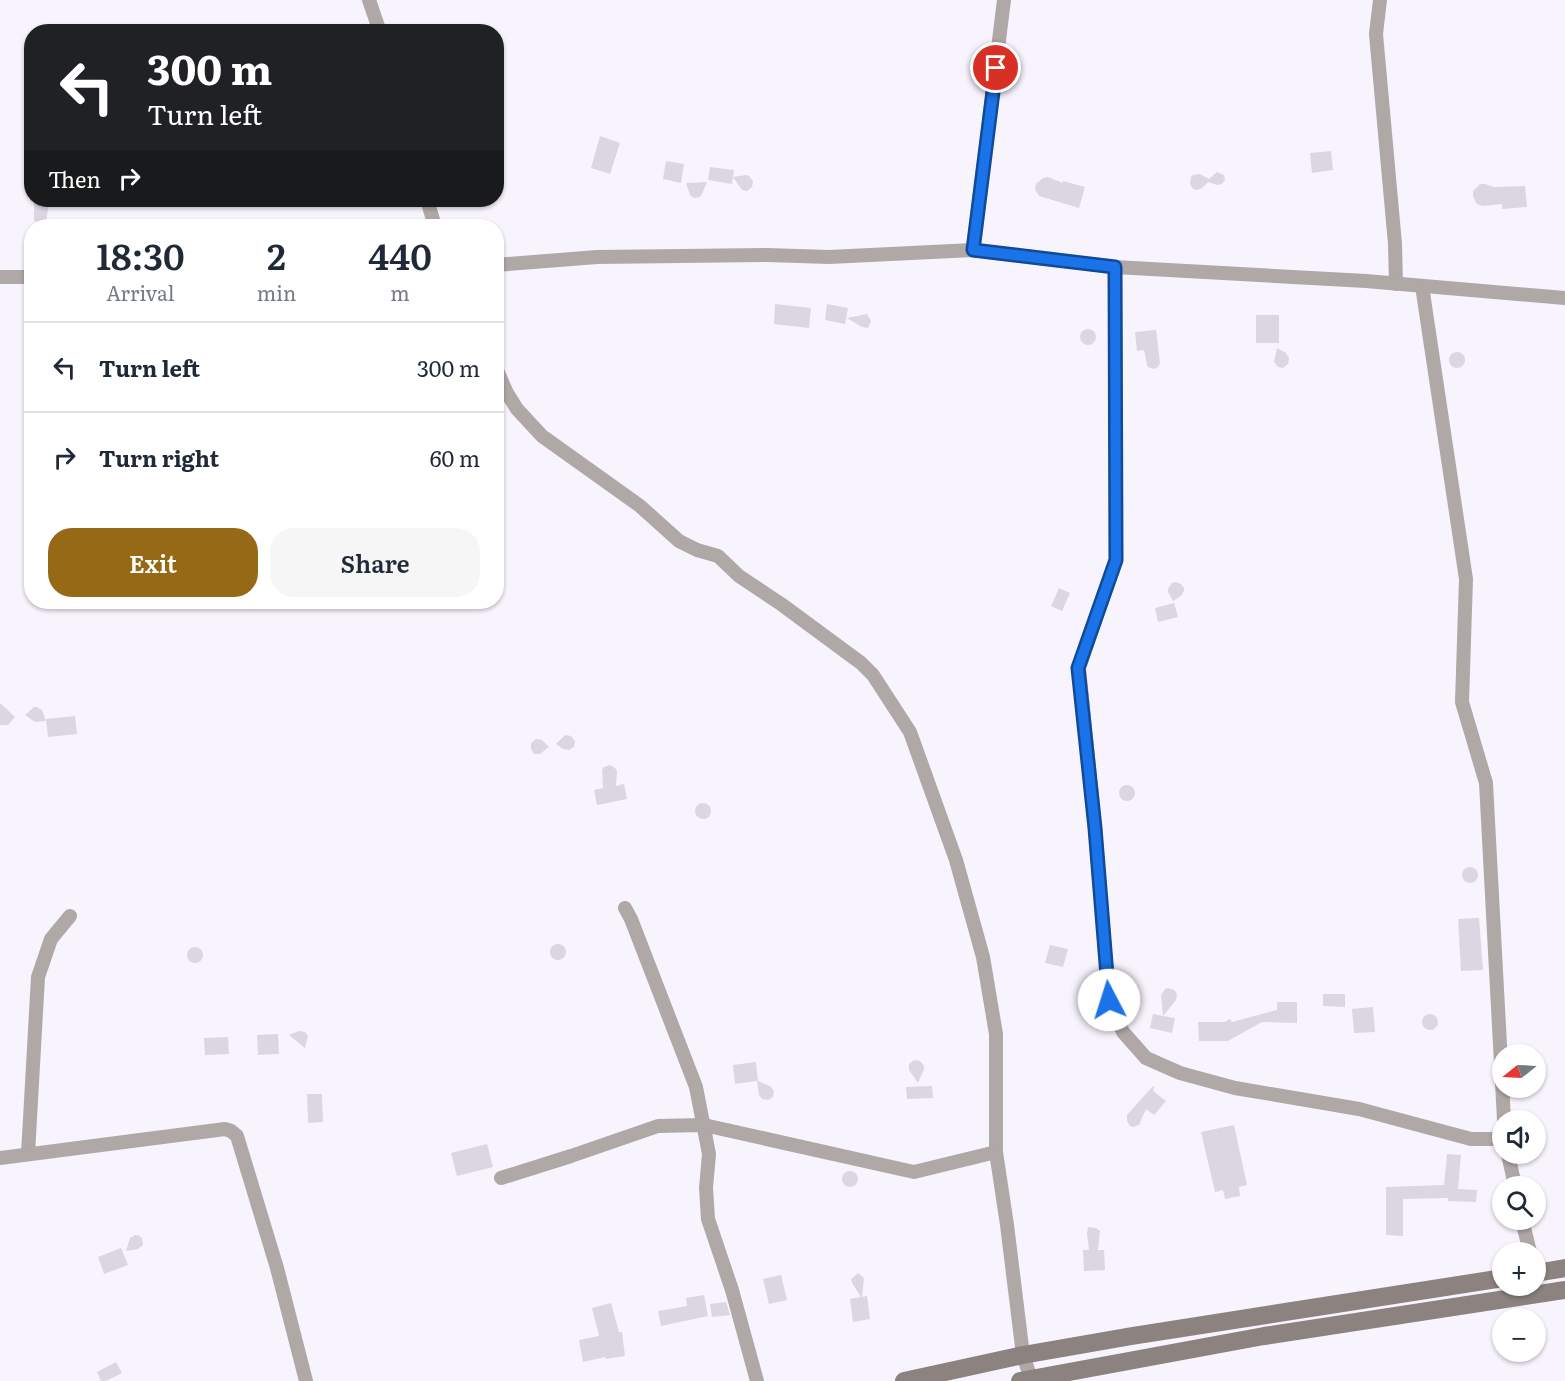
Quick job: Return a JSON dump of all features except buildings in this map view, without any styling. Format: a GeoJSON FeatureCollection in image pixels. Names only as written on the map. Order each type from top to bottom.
{"type":"FeatureCollection","features":[{"type":"Feature","properties":{"kind":"main road"},"geometry":{"type":"LineString","coordinates":[[1546,1271],[1565,1268]]}},
{"type":"Feature","properties":{"kind":"main road"},"geometry":{"type":"LineString","coordinates":[[904,1381],[1023,1355],[1132,1336],[1492,1280]]}},
{"type":"Feature","properties":{"kind":"main road"},"geometry":{"type":"LineString","coordinates":[[1546,1289],[1565,1290]]}},
{"type":"Feature","properties":{"kind":"main road"},"geometry":{"type":"LineString","coordinates":[[1025,1380],[1496,1296]]}},
{"type":"Feature","properties":{"kind":"street"},"geometry":{"type":"LineString","coordinates":[[369,0],[377,24]]}},
{"type":"Feature","properties":{"kind":"street"},"geometry":{"type":"LineString","coordinates":[[973,250],[1004,0]]}},
{"type":"Feature","properties":{"kind":"street"},"geometry":{"type":"LineString","coordinates":[[1380,0],[1376,34],[1395,244],[1396,284]]}},
{"type":"Feature","properties":{"kind":"street"},"geometry":{"type":"LineString","coordinates":[[504,264],[597,257],[767,255],[829,257],[973,250],[1115,267],[1396,284],[1565,298]]}},
{"type":"Feature","properties":{"kind":"street"},"geometry":{"type":"LineString","coordinates":[[1115,267],[1116,560],[1078,668],[1094,816],[1109,1000],[1123,1032],[1146,1058],[1180,1073],[1235,1088],[1359,1109],[1471,1139],[1492,1139]]}},
{"type":"Feature","properties":{"kind":"street"},"geometry":{"type":"LineString","coordinates":[[0,277],[24,277]]}},
{"type":"Feature","properties":{"kind":"street"},"geometry":{"type":"LineString","coordinates":[[1422,286],[1466,579],[1462,702],[1486,783],[1503,1110]]}},
{"type":"Feature","properties":{"kind":"street"},"geometry":{"type":"LineString","coordinates":[[504,386],[517,409],[542,436],[640,506],[679,541],[697,550],[718,556],[739,576],[861,663],[873,675],[910,732],[956,860],[983,957],[996,1034],[996,1152],[1025,1380]]}},
{"type":"Feature","properties":{"kind":"street"},"geometry":{"type":"LineString","coordinates":[[625,908],[696,1087],[709,1154],[706,1188],[708,1219],[732,1290],[757,1381]]}},
{"type":"Feature","properties":{"kind":"street"},"geometry":{"type":"LineString","coordinates":[[28,1154],[38,977],[51,939],[70,916]]}},
{"type":"Feature","properties":{"kind":"street"},"geometry":{"type":"LineString","coordinates":[[501,1178],[658,1126],[704,1125],[914,1172],[996,1152]]}},
{"type":"Feature","properties":{"kind":"street"},"geometry":{"type":"LineString","coordinates":[[0,1158],[231,1131],[237,1136],[277,1268],[306,1381]]}},
{"type":"Feature","properties":{"kind":"route"},"geometry":{"type":"LineString","coordinates":[[996,68],[973,250],[1115,267],[1116,560],[1078,668],[1095,828],[1109,1000]]}}]}
